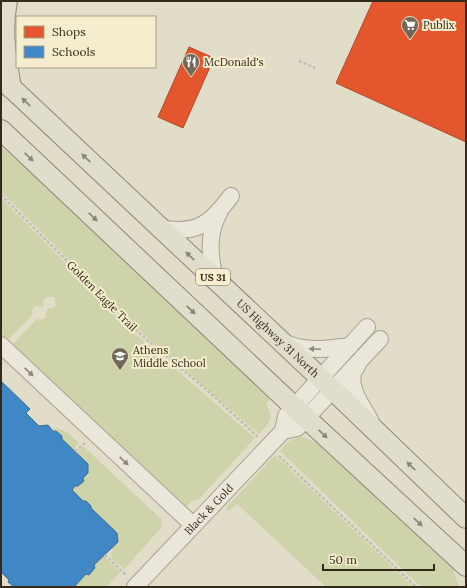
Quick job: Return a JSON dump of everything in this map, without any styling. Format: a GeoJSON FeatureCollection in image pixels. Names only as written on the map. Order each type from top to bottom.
{"type":"FeatureCollection","features":[{"type":"Feature","properties":{"kind":"main road"},"geometry":{"type":"LineString","coordinates":[[6,1],[4,13],[6,83]]}},
{"type":"Feature","properties":{"kind":"main road","name":"US Highway 31 North"},"geometry":{"type":"LineString","coordinates":[[6,83],[327,384],[466,518]]}},
{"type":"Feature","properties":{"kind":"main road"},"geometry":{"type":"LineString","coordinates":[[1,130],[301,413],[466,566]]}},
{"type":"Feature","properties":{"kind":"lane"},"geometry":{"type":"LineString","coordinates":[[160,228],[178,230],[195,228],[210,220],[226,202],[214,226],[210,243],[211,262],[215,280]]}},
{"type":"Feature","properties":{"kind":"lane"},"geometry":{"type":"LineString","coordinates":[[327,384],[350,346],[366,327]]}},
{"type":"Feature","properties":{"kind":"lane"},"geometry":{"type":"LineString","coordinates":[[378,434],[357,396],[353,386],[353,373],[358,364],[380,339]]}},
{"type":"Feature","properties":{"kind":"lane"},"geometry":{"type":"LineString","coordinates":[[281,342],[299,347],[316,349],[350,346]]}},
{"type":"Feature","properties":{"kind":"lane"},"geometry":{"type":"LineString","coordinates":[[1,345],[193,526]]}},
{"type":"Feature","properties":{"kind":"lane"},"geometry":{"type":"LineString","coordinates":[[327,384],[358,364]]}},
{"type":"Feature","properties":{"kind":"lane","name":"Black & Gold"},"geometry":{"type":"LineString","coordinates":[[135,587],[283,431],[286,416],[301,413],[327,384]]}},
{"type":"Feature","properties":{"kind":"path"},"geometry":{"type":"LineString","coordinates":[[299,61],[315,68]]}},
{"type":"Feature","properties":{"kind":"path","name":"Golden Eagle Trail"},"geometry":{"type":"LineString","coordinates":[[1,195],[137,331],[209,392],[262,440]]}},
{"type":"Feature","properties":{"kind":"path"},"geometry":{"type":"LineString","coordinates":[[75,451],[85,442]]}},
{"type":"Feature","properties":{"kind":"path"},"geometry":{"type":"LineString","coordinates":[[277,454],[416,587]]}},
{"type":"Feature","properties":{"kind":"path"},"geometry":{"type":"LineString","coordinates":[[105,554],[124,572],[135,587]]}},
{"type":"Feature","properties":{"kind":"green space"},"geometry":{"type":"Polygon","coordinates":[[[1,147],[31,173],[55,191],[274,395],[266,404],[270,413],[270,420],[259,434],[131,323],[1,191],[1,147]]]}},
{"type":"Feature","properties":{"kind":"green space"},"geometry":{"type":"Polygon","coordinates":[[[1,198],[134,333],[255,438],[199,499],[192,501],[184,509],[13,344],[37,319],[45,318],[48,308],[53,308],[56,305],[54,297],[47,297],[43,301],[44,305],[41,307],[35,306],[32,311],[32,315],[8,340],[1,333],[1,198]]]}},
{"type":"Feature","properties":{"kind":"green space"},"geometry":{"type":"Polygon","coordinates":[[[54,427],[67,432],[79,443],[73,450],[62,439],[62,436],[54,427]]]}},
{"type":"Feature","properties":{"kind":"green space"},"geometry":{"type":"Polygon","coordinates":[[[302,437],[314,442],[320,440],[456,568],[453,572],[459,587],[421,587],[280,451],[287,443],[302,437]]]}},
{"type":"Feature","properties":{"kind":"green space"},"geometry":{"type":"Polygon","coordinates":[[[83,446],[161,519],[162,527],[124,569],[112,559],[111,553],[113,550],[111,548],[118,542],[117,533],[91,508],[86,501],[83,501],[72,490],[83,481],[83,478],[88,473],[88,464],[77,452],[83,446]]]}},
{"type":"Feature","properties":{"kind":"green space"},"geometry":{"type":"Polygon","coordinates":[[[276,456],[413,587],[326,587],[237,504],[228,511],[226,508],[273,457],[276,456]]]}},
{"type":"Feature","properties":{"kind":"green space"},"geometry":{"type":"Polygon","coordinates":[[[104,556],[120,572],[107,587],[74,587],[86,574],[89,575],[95,569],[94,565],[104,556]]]}},
{"type":"Feature","properties":{"kind":"building: Shops","name":"Publix"},"geometry":{"type":"Polygon","coordinates":[[[373,1],[466,1],[466,142],[336,83],[373,1]]]}},
{"type":"Feature","properties":{"kind":"building: Shops","name":"McDonald's"},"geometry":{"type":"Polygon","coordinates":[[[189,47],[214,58],[183,128],[158,117],[189,47]]]}},
{"type":"Feature","properties":{"kind":"building: Schools"},"geometry":{"type":"Polygon","coordinates":[[[1,381],[30,409],[26,413],[39,426],[48,425],[53,431],[56,431],[62,436],[62,439],[88,464],[88,473],[83,478],[84,481],[78,486],[75,486],[72,490],[83,501],[86,501],[91,508],[117,533],[118,542],[94,565],[95,568],[89,575],[86,574],[74,587],[14,587],[8,582],[9,580],[1,572],[1,381]]]}},
{"type":"Feature","properties":{"kind":"place","name":"Publix"},"geometry":{"type":"Point","coordinates":[410,40]}},
{"type":"Feature","properties":{"kind":"place","name":"McDonald's"},"geometry":{"type":"Point","coordinates":[191,77]}},
{"type":"Feature","properties":{"kind":"place","name":"Athens Middle School"},"geometry":{"type":"Point","coordinates":[120,371]}}]}
